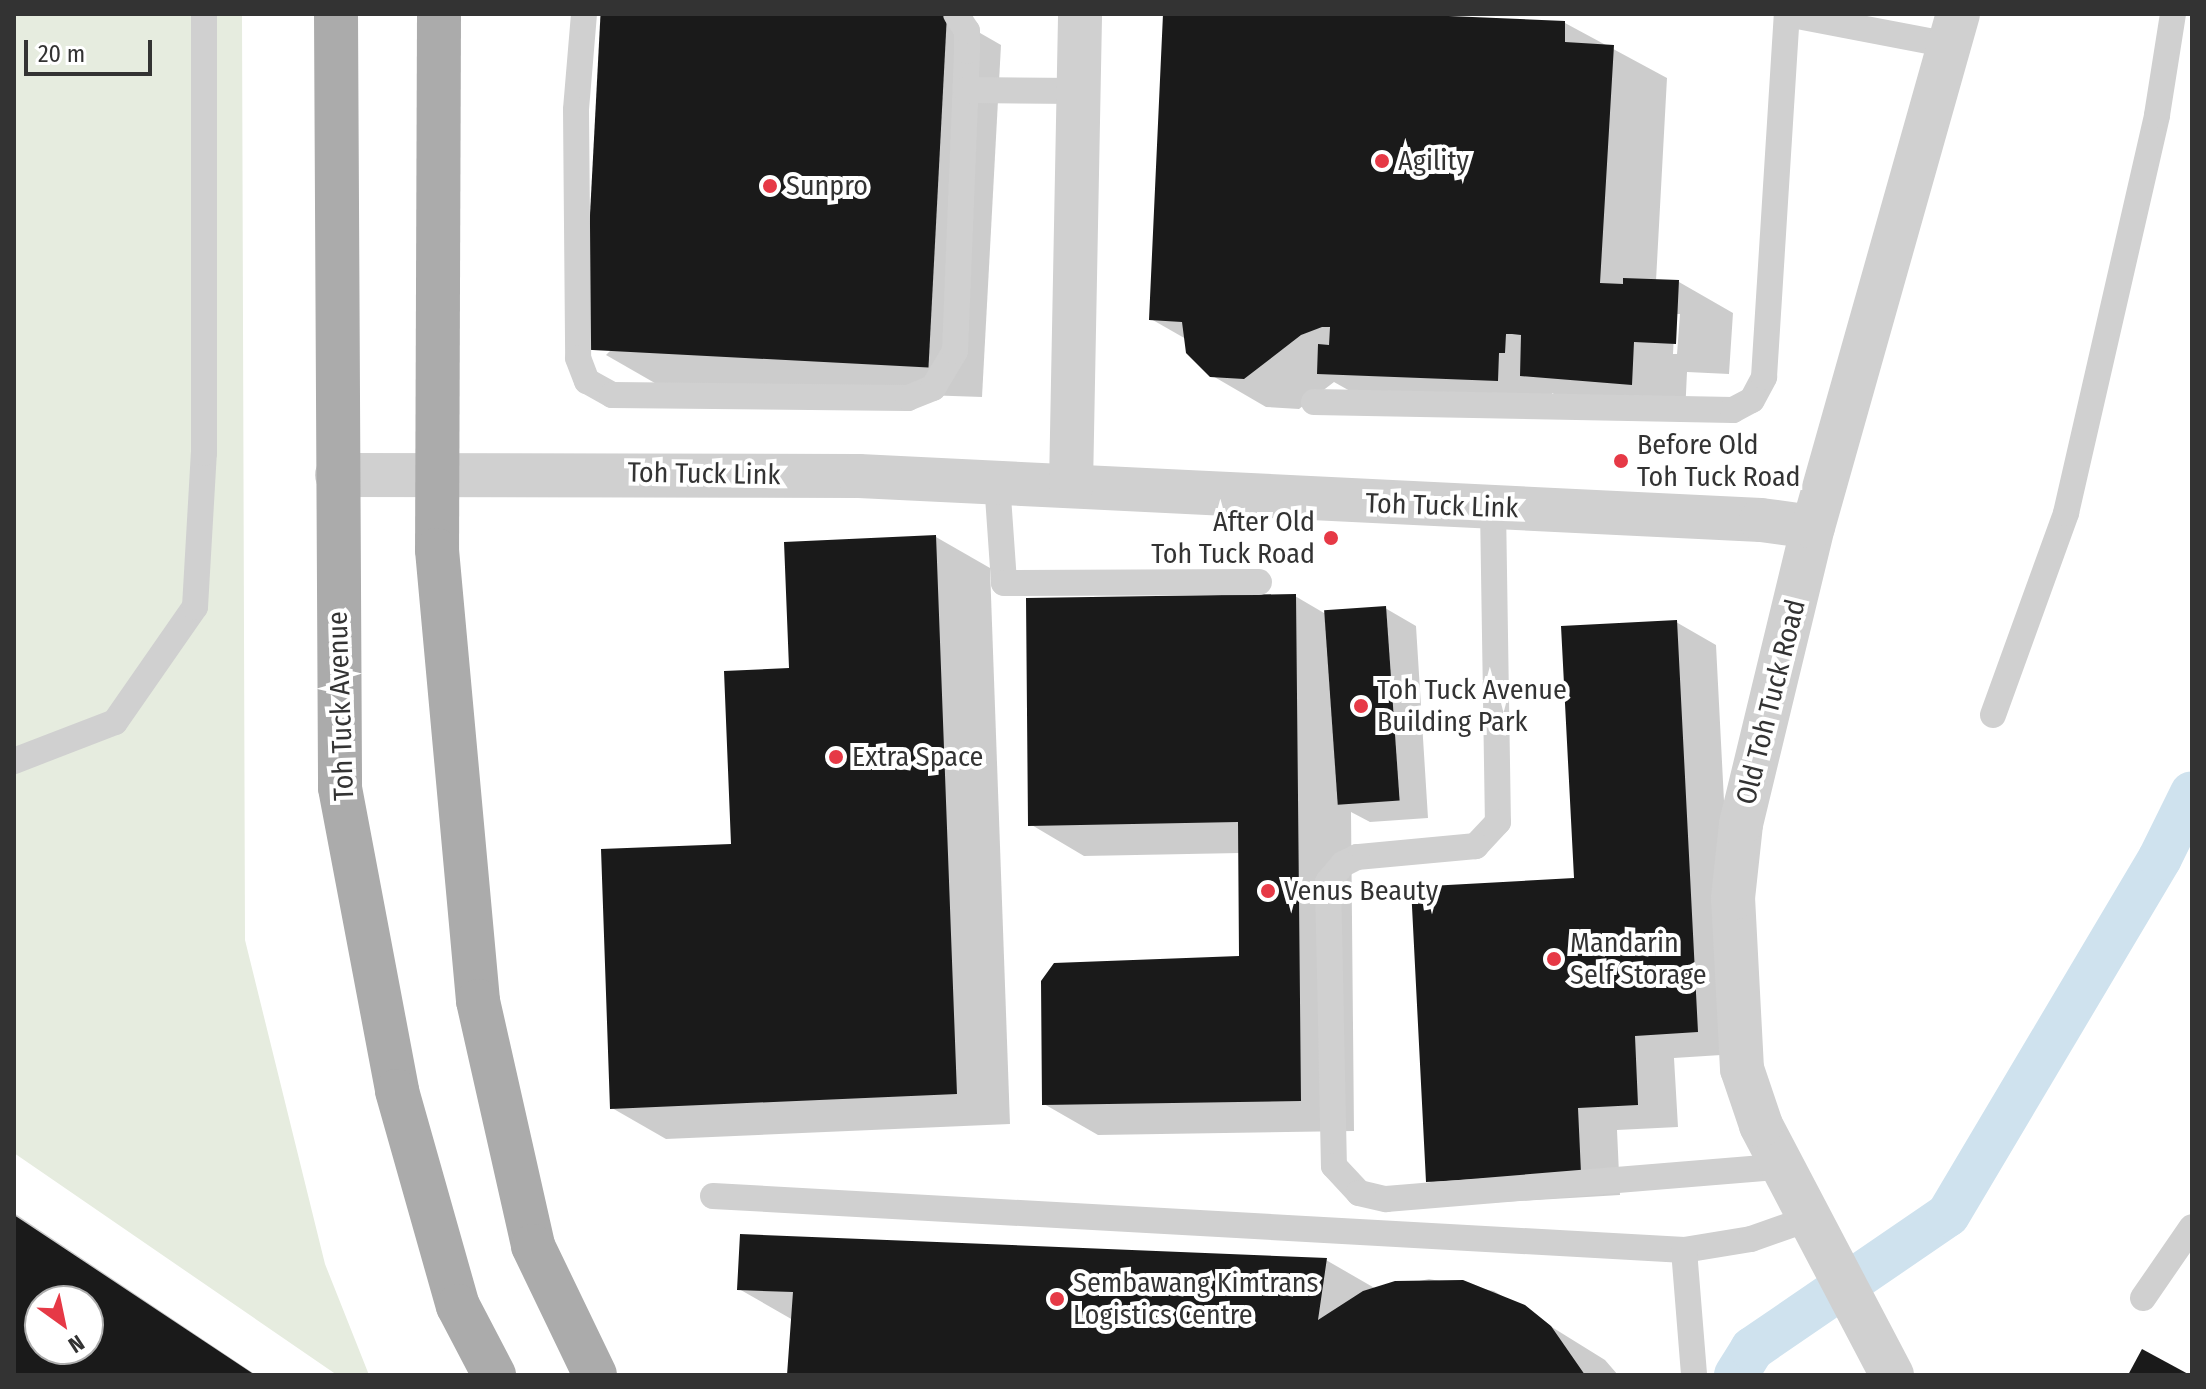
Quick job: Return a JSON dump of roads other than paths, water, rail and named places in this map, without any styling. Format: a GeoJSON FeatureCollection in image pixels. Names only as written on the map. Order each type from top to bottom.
{"type":"FeatureCollection","features":[{"type":"Feature","properties":{"kind":"main road","name":"Toh Tuck Avenue"},"geometry":{"type":"LineString","coordinates":[[336,14],[340,788],[397,1091],[458,1306],[494,1375]]}},
{"type":"Feature","properties":{"kind":"main road"},"geometry":{"type":"LineString","coordinates":[[439,14],[437,550],[478,1001],[533,1246],[595,1375]]}},
{"type":"Feature","properties":{"kind":"street"},"geometry":{"type":"LineString","coordinates":[[1071,486],[1080,14]]}},
{"type":"Feature","properties":{"kind":"street","name":"Old Toh Tuck Road"},"geometry":{"type":"LineString","coordinates":[[1886,1361],[1761,1125],[1742,1069],[1733,898],[1741,824],[1813,527],[1954,30]]}},
{"type":"Feature","properties":{"kind":"street","name":"Toh Tuck Link"},"geometry":{"type":"LineString","coordinates":[[337,475],[859,476],[1813,527]]}},
{"type":"Feature","properties":{"kind":"lane"},"geometry":{"type":"LineString","coordinates":[[14,761],[115,722],[195,607],[204,453],[204,14]]}},
{"type":"Feature","properties":{"kind":"lane"},"geometry":{"type":"LineString","coordinates":[[584,14],[576,110],[578,358],[594,389],[612,395],[908,398],[933,388],[955,351],[967,31],[956,14]]}},
{"type":"Feature","properties":{"kind":"lane"},"geometry":{"type":"LineString","coordinates":[[1314,402],[1733,410],[1752,400],[1764,377],[1787,14],[1954,30]]}},
{"type":"Feature","properties":{"kind":"lane"},"geometry":{"type":"LineString","coordinates":[[1993,715],[2066,513],[2157,115],[2173,14]]}},
{"type":"Feature","properties":{"kind":"lane"},"geometry":{"type":"LineString","coordinates":[[966,90],[1077,91]]}},
{"type":"Feature","properties":{"kind":"lane"},"geometry":{"type":"LineString","coordinates":[[997,482],[1004,583],[1259,582]]}},
{"type":"Feature","properties":{"kind":"lane"},"geometry":{"type":"LineString","coordinates":[[1493,508],[1498,822],[1476,846],[1357,857],[1343,864],[1328,882],[1334,1166],[1359,1193],[1386,1199],[1784,1166]]}},
{"type":"Feature","properties":{"kind":"lane"},"geometry":{"type":"LineString","coordinates":[[713,1196],[1684,1250],[1751,1239],[1820,1234]]}},
{"type":"Feature","properties":{"kind":"lane"},"geometry":{"type":"LineString","coordinates":[[2143,1298],[2192,1227]]}},
{"type":"Feature","properties":{"kind":"lane"},"geometry":{"type":"LineString","coordinates":[[1684,1250],[1694,1375]]}},
{"type":"Feature","properties":{"kind":"waterway"},"geometry":{"type":"LineString","coordinates":[[1736,1375],[1752,1349],[1948,1215],[2160,858],[2192,793]]}},
{"type":"Feature","properties":{"kind":"place","name":"Agility"},"geometry":{"type":"Point","coordinates":[1382,161]}},
{"type":"Feature","properties":{"kind":"place","name":"Sunpro"},"geometry":{"type":"Point","coordinates":[770,186]}},
{"type":"Feature","properties":{"kind":"place","name":"Before Old Toh Tuck Road"},"geometry":{"type":"Point","coordinates":[1621,461]}},
{"type":"Feature","properties":{"kind":"place","name":"After Old Toh Tuck Road"},"geometry":{"type":"Point","coordinates":[1331,538]}},
{"type":"Feature","properties":{"kind":"place","name":"Toh Tuck Avenue Building Park"},"geometry":{"type":"Point","coordinates":[1361,706]}},
{"type":"Feature","properties":{"kind":"place","name":"Extra Space"},"geometry":{"type":"Point","coordinates":[836,757]}},
{"type":"Feature","properties":{"kind":"place","name":"Venus Beauty"},"geometry":{"type":"Point","coordinates":[1268,891]}},
{"type":"Feature","properties":{"kind":"place","name":"Mandarin Self Storage"},"geometry":{"type":"Point","coordinates":[1554,959]}},
{"type":"Feature","properties":{"kind":"place","name":"Sembawang Kimtrans Logistics Centre"},"geometry":{"type":"Point","coordinates":[1057,1299]}}]}
